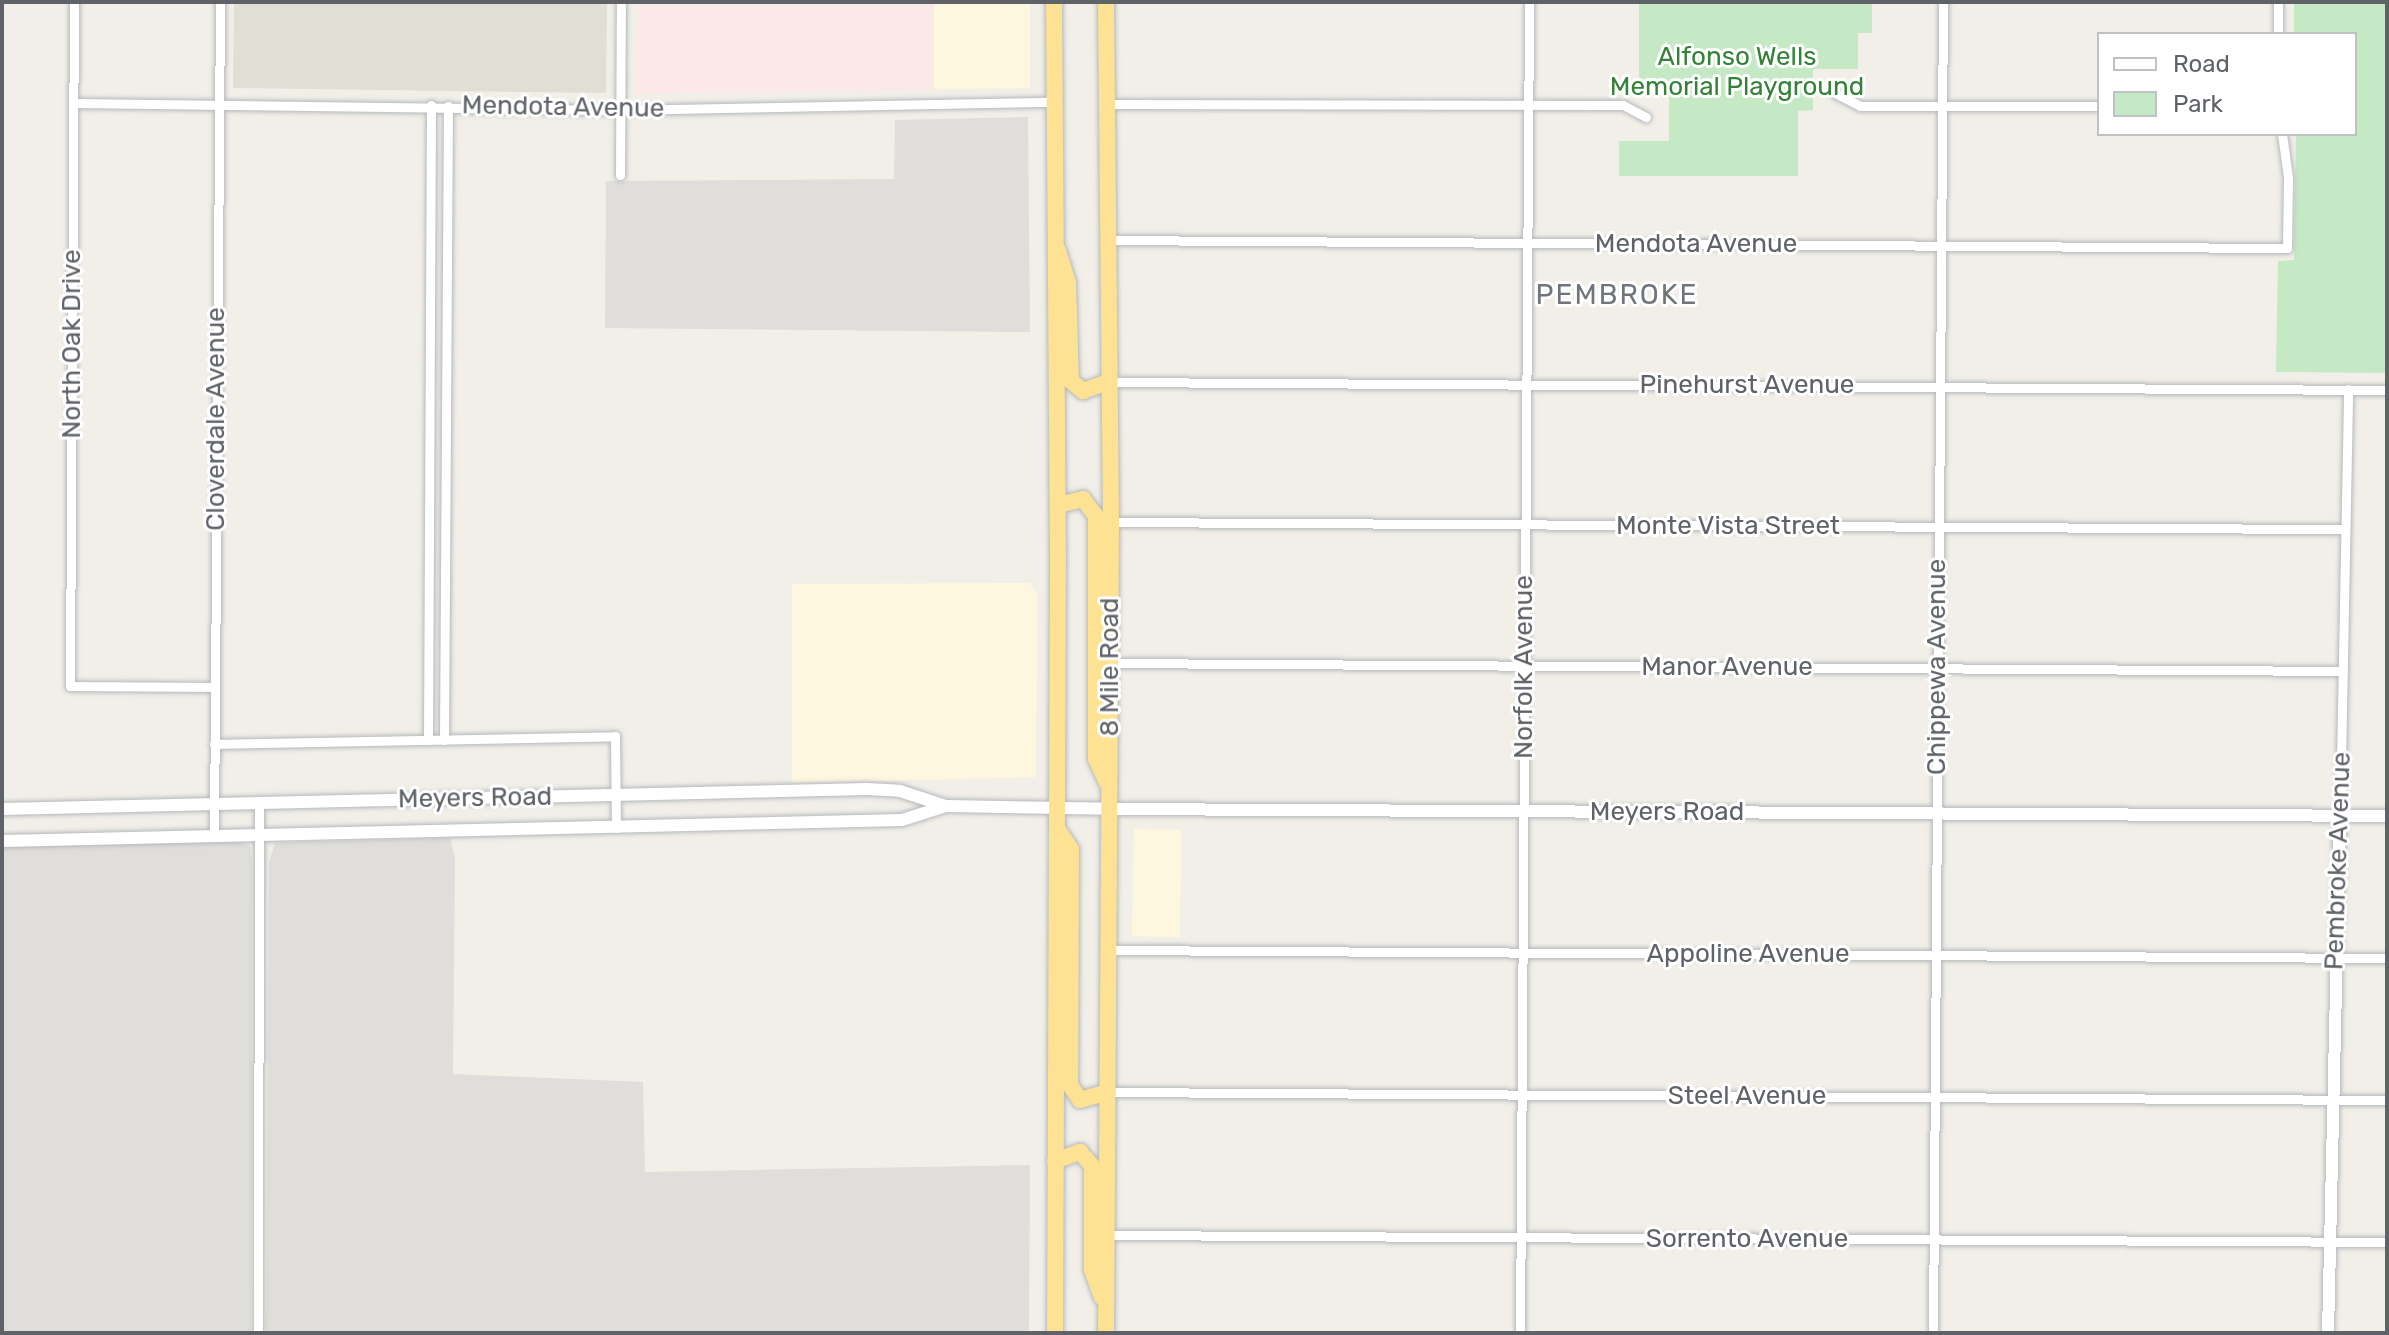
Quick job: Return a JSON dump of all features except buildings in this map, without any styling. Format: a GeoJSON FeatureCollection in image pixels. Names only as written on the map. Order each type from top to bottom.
{"type":"FeatureCollection","features":[{"type":"Feature","properties":{"kind":"highway","name":"8 Mile Road"},"geometry":{"type":"LineString","coordinates":[[1054,2],[1053,233],[1058,505],[1055,1333]]}},
{"type":"Feature","properties":{"kind":"highway"},"geometry":{"type":"LineString","coordinates":[[1096,2],[1106,25]]}},
{"type":"Feature","properties":{"kind":"highway","name":"8 Mile Road"},"geometry":{"type":"LineString","coordinates":[[1106,2],[1105,240],[1111,522],[1106,1333]]}},
{"type":"Feature","properties":{"kind":"highway"},"geometry":{"type":"LineString","coordinates":[[1053,233],[1068,282],[1071,381],[1083,391],[1108,382]]}},
{"type":"Feature","properties":{"kind":"highway"},"geometry":{"type":"LineString","coordinates":[[1058,505],[1083,499],[1096,516],[1096,759],[1110,788]]}},
{"type":"Feature","properties":{"kind":"highway"},"geometry":{"type":"LineString","coordinates":[[1058,830],[1071,849],[1070,1085],[1084,1101],[1108,1092]]}},
{"type":"Feature","properties":{"kind":"highway"},"geometry":{"type":"LineString","coordinates":[[1055,1161],[1080,1152],[1092,1166],[1092,1270],[1106,1310]]}},
{"type":"Feature","properties":{"kind":"street","name":"North Oak Drive"},"geometry":{"type":"LineString","coordinates":[[74,2],[70,686],[214,687]]}},
{"type":"Feature","properties":{"kind":"street","name":"Cloverdale Avenue"},"geometry":{"type":"LineString","coordinates":[[214,836],[220,2]]}},
{"type":"Feature","properties":{"kind":"street"},"geometry":{"type":"LineString","coordinates":[[620,175],[621,2]]}},
{"type":"Feature","properties":{"kind":"street","name":"Norfolk Avenue"},"geometry":{"type":"LineString","coordinates":[[1520,1333],[1529,2]]}},
{"type":"Feature","properties":{"kind":"street","name":"Chippewa Avenue"},"geometry":{"type":"LineString","coordinates":[[1933,1333],[1943,2]]}},
{"type":"Feature","properties":{"kind":"street"},"geometry":{"type":"LineString","coordinates":[[2278,2],[2278,32]]}},
{"type":"Feature","properties":{"kind":"street"},"geometry":{"type":"LineString","coordinates":[[1833,92],[1860,106],[2097,106]]}},
{"type":"Feature","properties":{"kind":"street","name":"Mendota Avenue"},"geometry":{"type":"LineString","coordinates":[[74,103],[431,105],[620,110],[1053,102]]}},
{"type":"Feature","properties":{"kind":"street"},"geometry":{"type":"LineString","coordinates":[[1105,104],[1623,105],[1646,117]]}},
{"type":"Feature","properties":{"kind":"street"},"geometry":{"type":"LineString","coordinates":[[428,740],[431,105]]}},
{"type":"Feature","properties":{"kind":"street"},"geometry":{"type":"LineString","coordinates":[[444,740],[448,106]]}},
{"type":"Feature","properties":{"kind":"street","name":"Mendota Avenue"},"geometry":{"type":"LineString","coordinates":[[1105,240],[2287,248],[2288,177],[2282,136]]}},
{"type":"Feature","properties":{"kind":"street"},"geometry":{"type":"LineString","coordinates":[[431,236],[447,236]]}},
{"type":"Feature","properties":{"kind":"street"},"geometry":{"type":"LineString","coordinates":[[430,338],[447,338]]}},
{"type":"Feature","properties":{"kind":"street","name":"Pinehurst Avenue"},"geometry":{"type":"LineString","coordinates":[[1108,382],[2387,390]]}},
{"type":"Feature","properties":{"kind":"street","name":"Pembroke Avenue"},"geometry":{"type":"LineString","coordinates":[[2328,1333],[2348,389]]}},
{"type":"Feature","properties":{"kind":"street"},"geometry":{"type":"LineString","coordinates":[[429,439],[446,439]]}},
{"type":"Feature","properties":{"kind":"street","name":"Monte Vista Street"},"geometry":{"type":"LineString","coordinates":[[1111,522],[2345,529]]}},
{"type":"Feature","properties":{"kind":"street"},"geometry":{"type":"LineString","coordinates":[[429,630],[445,630]]}},
{"type":"Feature","properties":{"kind":"street","name":"Manor Avenue"},"geometry":{"type":"LineString","coordinates":[[1110,663],[2343,671]]}},
{"type":"Feature","properties":{"kind":"street"},"geometry":{"type":"LineString","coordinates":[[214,744],[615,736],[616,828]]}},
{"type":"Feature","properties":{"kind":"street","name":"Meyers Road"},"geometry":{"type":"LineString","coordinates":[[2,809],[867,789],[900,791],[946,806],[1110,809],[2387,816]]}},
{"type":"Feature","properties":{"kind":"street"},"geometry":{"type":"LineString","coordinates":[[258,1333],[259,803]]}},
{"type":"Feature","properties":{"kind":"street","name":"Meyers Road"},"geometry":{"type":"LineString","coordinates":[[2,841],[902,820],[946,806]]}},
{"type":"Feature","properties":{"kind":"street","name":"Appoline Avenue"},"geometry":{"type":"LineString","coordinates":[[1109,950],[2387,958]]}},
{"type":"Feature","properties":{"kind":"street","name":"Steel Avenue"},"geometry":{"type":"LineString","coordinates":[[1108,1092],[2387,1100]]}},
{"type":"Feature","properties":{"kind":"street","name":"Sorrento Avenue"},"geometry":{"type":"LineString","coordinates":[[1107,1235],[2387,1242]]}},
{"type":"Feature","properties":{"kind":"shaded area"},"geometry":{"type":"Polygon","coordinates":[[[234,2],[607,2],[606,93],[233,88],[234,2]]]}},
{"type":"Feature","properties":{"kind":"shaded area"},"geometry":{"type":"Polygon","coordinates":[[[637,2],[934,2],[934,89],[636,94],[637,2]]]}},
{"type":"Feature","properties":{"kind":"shaded area"},"geometry":{"type":"Polygon","coordinates":[[[934,2],[1030,2],[1030,88],[934,89],[934,2]]]}},
{"type":"Feature","properties":{"kind":"shaded area"},"geometry":{"type":"Polygon","coordinates":[[[1028,117],[1030,332],[605,328],[606,181],[894,179],[895,120],[1028,117]]]}},
{"type":"Feature","properties":{"kind":"shaded area"},"geometry":{"type":"Polygon","coordinates":[[[1030,583],[1037,594],[1036,777],[792,783],[792,584],[1030,583]]]}},
{"type":"Feature","properties":{"kind":"shaded area"},"geometry":{"type":"Polygon","coordinates":[[[1134,829],[1181,830],[1180,937],[1132,936],[1134,829]]]}},
{"type":"Feature","properties":{"kind":"shaded area"},"geometry":{"type":"Polygon","coordinates":[[[450,838],[455,858],[453,1074],[643,1082],[645,1172],[1030,1165],[1029,1333],[266,1333],[269,862],[275,843],[450,838]]]}},
{"type":"Feature","properties":{"kind":"shaded area"},"geometry":{"type":"Polygon","coordinates":[[[243,842],[250,846],[252,861],[251,1333],[2,1333],[2,847],[243,842]]]}},
{"type":"Feature","properties":{"kind":"green space","name":"Alfonso Wells Memorial Playground"},"geometry":{"type":"Polygon","coordinates":[[[1639,2],[1872,2],[1872,33],[1858,33],[1858,69],[1813,69],[1813,110],[1798,111],[1798,176],[1619,176],[1619,141],[1669,141],[1669,92],[1639,91],[1639,2]]]}},
{"type":"Feature","properties":{"kind":"green space"},"geometry":{"type":"Polygon","coordinates":[[[2294,2],[2387,2],[2387,373],[2276,372],[2278,261],[2294,260],[2296,136],[2357,136],[2357,32],[2294,32],[2294,2]]]}},
{"type":"Feature","properties":{"kind":"district","name":"PEMBROKE"},"geometry":{"type":"Point","coordinates":[1617,295]}}]}
